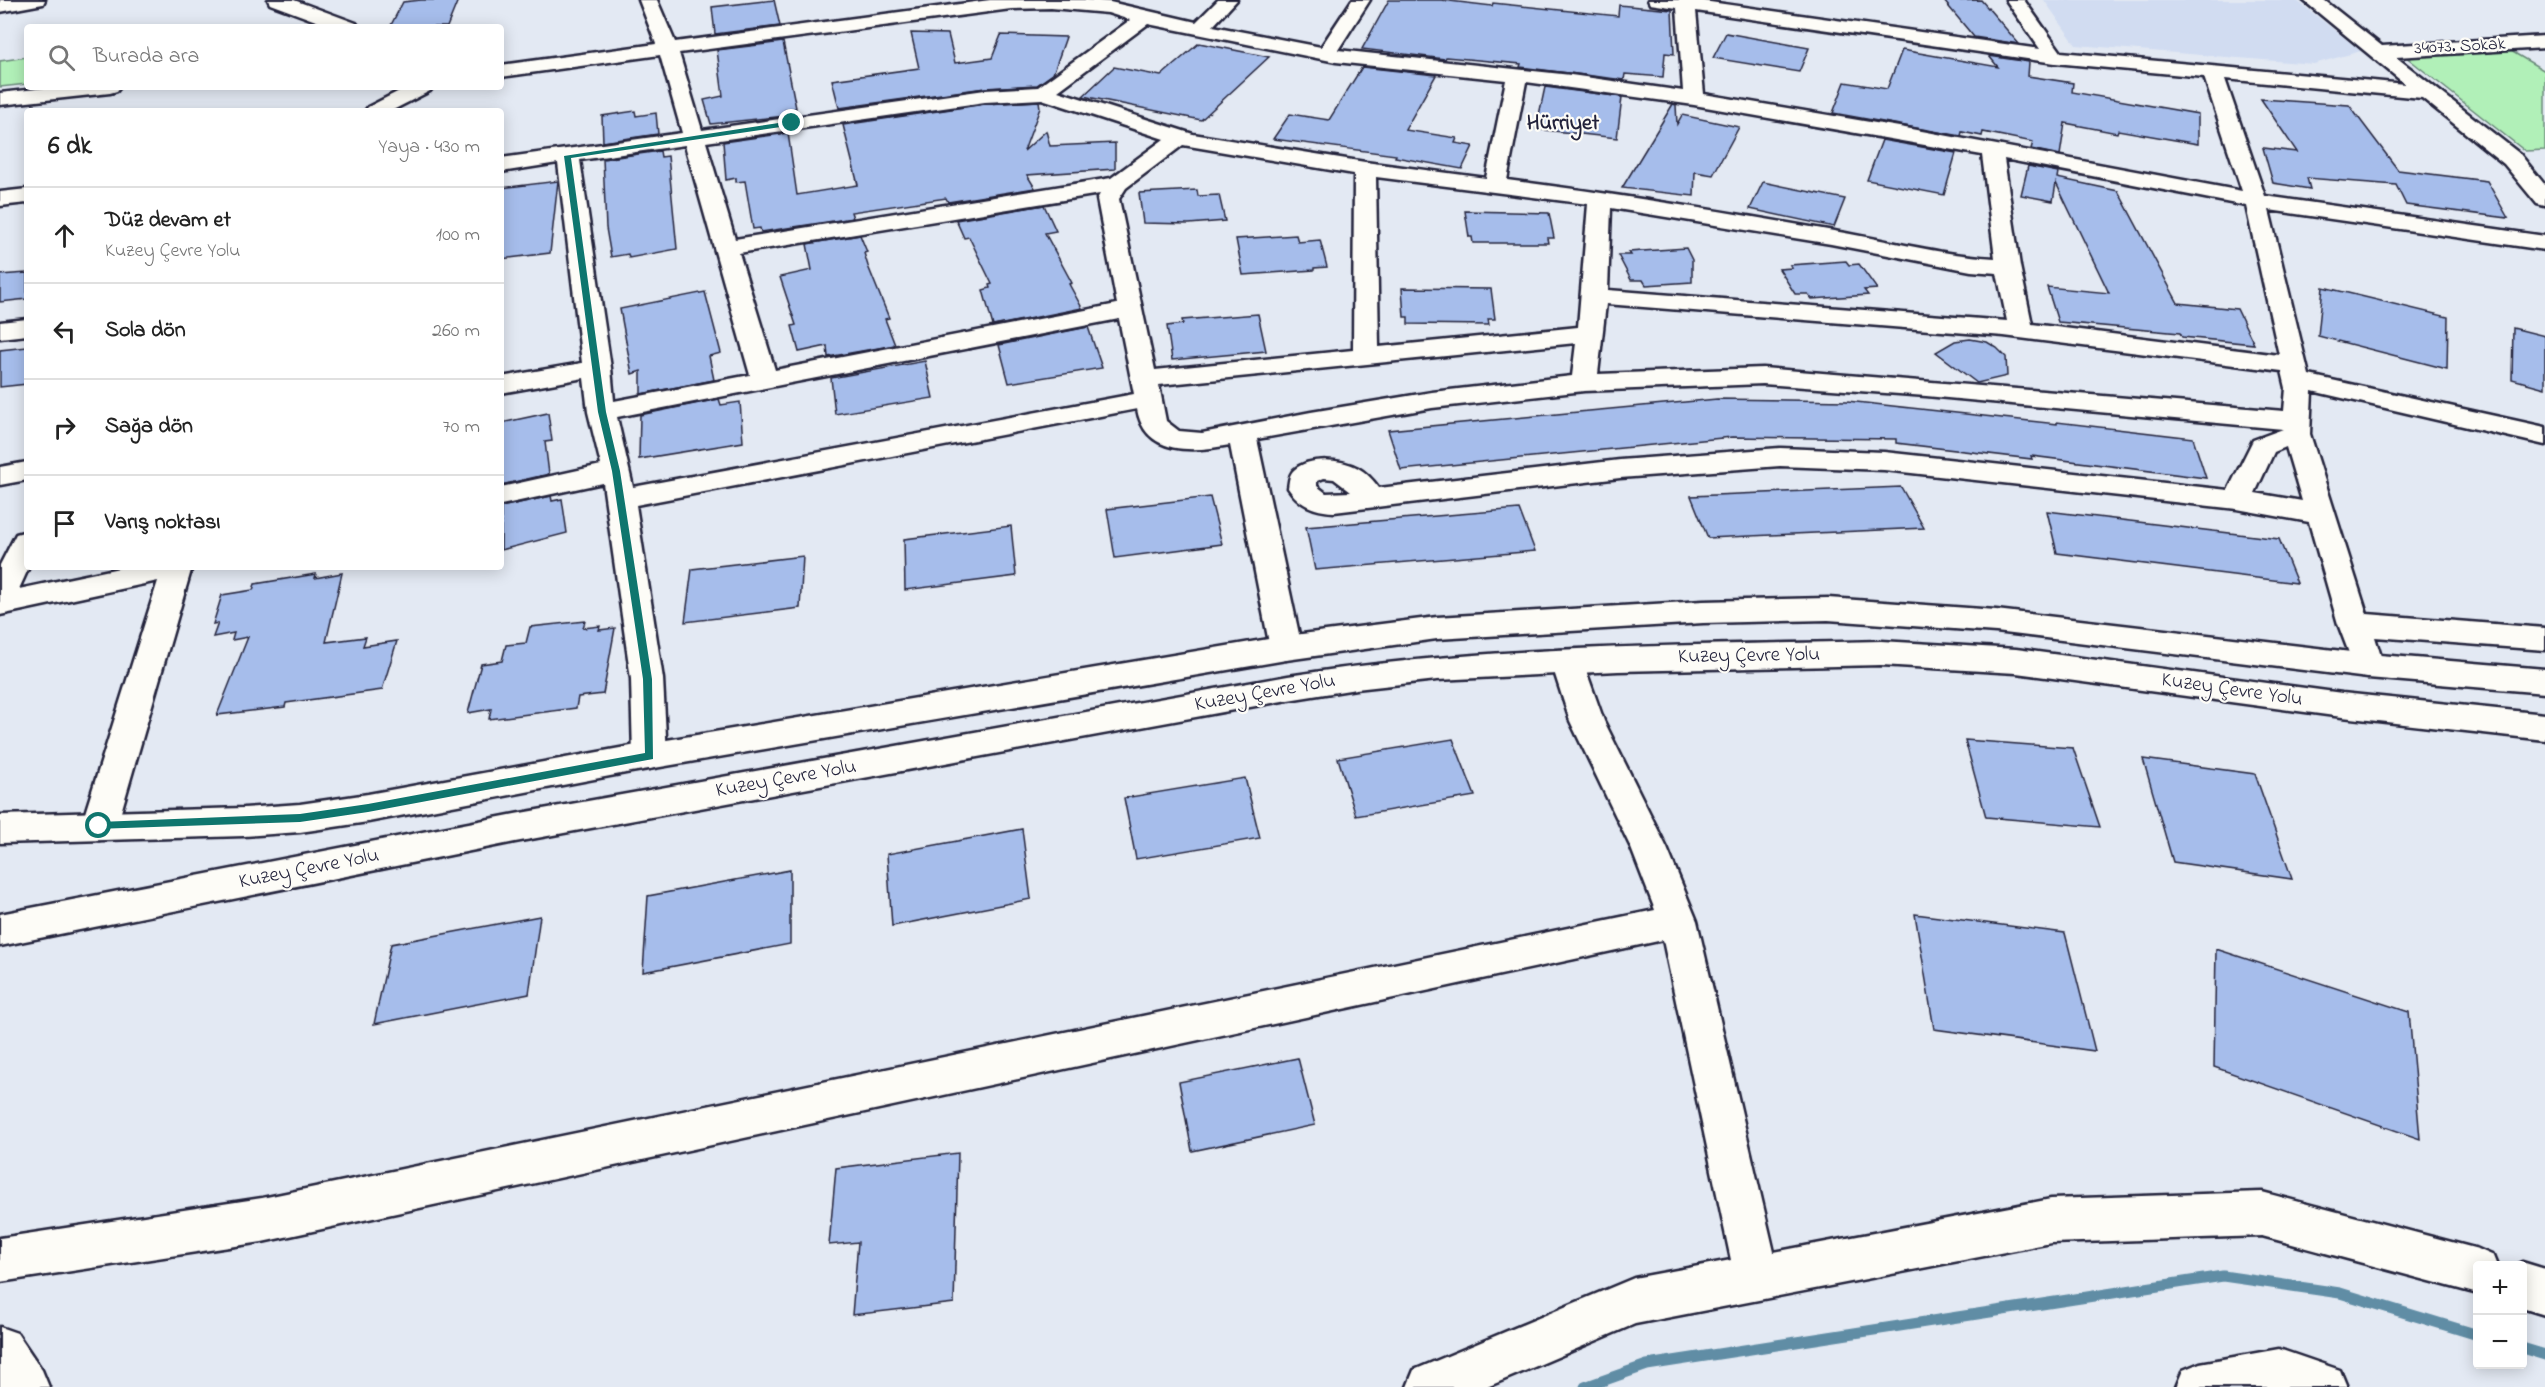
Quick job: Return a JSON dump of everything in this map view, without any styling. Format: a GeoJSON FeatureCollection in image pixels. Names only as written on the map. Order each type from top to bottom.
{"type":"FeatureCollection","features":[{"type":"Feature","properties":{"kind":"street"},"geometry":{"type":"LineString","coordinates":[[0,6],[36,0]]}},
{"type":"Feature","properties":{"kind":"street"},"geometry":{"type":"LineString","coordinates":[[281,2],[314,0]]}},
{"type":"Feature","properties":{"kind":"street"},"geometry":{"type":"LineString","coordinates":[[648,0],[668,49],[765,381]]}},
{"type":"Feature","properties":{"kind":"street"},"geometry":{"type":"LineString","coordinates":[[1200,29],[1228,0]]}},
{"type":"Feature","properties":{"kind":"street"},"geometry":{"type":"LineString","coordinates":[[1326,54],[1361,0]]}},
{"type":"Feature","properties":{"kind":"street"},"geometry":{"type":"LineString","coordinates":[[1657,0],[2055,57],[2428,92]]}},
{"type":"Feature","properties":{"kind":"street"},"geometry":{"type":"LineString","coordinates":[[1790,0],[1795,20]]}},
{"type":"Feature","properties":{"kind":"street"},"geometry":{"type":"LineString","coordinates":[[2015,0],[2055,57]]}},
{"type":"Feature","properties":{"kind":"street"},"geometry":{"type":"LineString","coordinates":[[2312,0],[2512,159],[2545,200]]}},
{"type":"Feature","properties":{"kind":"street"},"geometry":{"type":"LineString","coordinates":[[281,2],[341,24]]}},
{"type":"Feature","properties":{"kind":"street"},"geometry":{"type":"LineString","coordinates":[[504,70],[1015,2],[1107,4],[1144,18],[1326,54],[1517,77],[1571,81],[1694,99],[1992,151],[2256,201],[2545,243]]}},
{"type":"Feature","properties":{"kind":"street"},"geometry":{"type":"LineString","coordinates":[[1686,3],[1694,99]]}},
{"type":"Feature","properties":{"kind":"street"},"geometry":{"type":"LineString","coordinates":[[1043,93],[1144,18]]}},
{"type":"Feature","properties":{"kind":"street","name":"34073. Sokak"},"geometry":{"type":"LineString","coordinates":[[2376,52],[2545,42]]}},
{"type":"Feature","properties":{"kind":"street"},"geometry":{"type":"LineString","coordinates":[[2505,44],[2535,61]]}},
{"type":"Feature","properties":{"kind":"street"},"geometry":{"type":"LineString","coordinates":[[2212,70],[2256,201],[2299,388],[2296,427],[2320,514],[2368,666]]}},
{"type":"Feature","properties":{"kind":"street"},"geometry":{"type":"LineString","coordinates":[[1495,186],[1517,77]]}},
{"type":"Feature","properties":{"kind":"street"},"geometry":{"type":"LineString","coordinates":[[0,99],[82,90]]}},
{"type":"Feature","properties":{"kind":"street"},"geometry":{"type":"LineString","coordinates":[[381,108],[417,90]]}},
{"type":"Feature","properties":{"kind":"street"},"geometry":{"type":"LineString","coordinates":[[504,165],[985,96],[1043,93],[1180,137],[1365,168],[1600,200],[1831,237],[1971,264],[2008,266]]}},
{"type":"Feature","properties":{"kind":"street"},"geometry":{"type":"LineString","coordinates":[[1180,137],[1118,184],[1108,199],[1153,424],[1172,439],[1202,442],[1311,420],[1432,400],[1584,383],[1763,376],[1915,387],[2296,427]]}},
{"type":"Feature","properties":{"kind":"street"},"geometry":{"type":"LineString","coordinates":[[1992,151],[2008,266],[2021,330]]}},
{"type":"Feature","properties":{"kind":"street"},"geometry":{"type":"LineString","coordinates":[[568,156],[598,368],[602,412],[618,485],[647,679],[650,756]]}},
{"type":"Feature","properties":{"kind":"street"},"geometry":{"type":"LineString","coordinates":[[2512,159],[2534,158]]}},
{"type":"Feature","properties":{"kind":"street"},"geometry":{"type":"LineString","coordinates":[[1365,168],[1366,356]]}},
{"type":"Feature","properties":{"kind":"street"},"geometry":{"type":"LineString","coordinates":[[726,248],[1118,184]]}},
{"type":"Feature","properties":{"kind":"street"},"geometry":{"type":"LineString","coordinates":[[0,198],[24,196]]}},
{"type":"Feature","properties":{"kind":"street"},"geometry":{"type":"LineString","coordinates":[[1584,383],[1595,296],[1600,200]]}},
{"type":"Feature","properties":{"kind":"street"},"geometry":{"type":"LineString","coordinates":[[1595,296],[2021,330],[2296,373],[2545,436]]}},
{"type":"Feature","properties":{"kind":"street"},"geometry":{"type":"LineString","coordinates":[[602,412],[1130,309]]}},
{"type":"Feature","properties":{"kind":"street"},"geometry":{"type":"LineString","coordinates":[[0,330],[24,327]]}},
{"type":"Feature","properties":{"kind":"street"},"geometry":{"type":"LineString","coordinates":[[504,496],[618,485],[1146,389],[1366,356],[1589,334]]}},
{"type":"Feature","properties":{"kind":"street"},"geometry":{"type":"LineString","coordinates":[[504,384],[598,368]]}},
{"type":"Feature","properties":{"kind":"street"},"geometry":{"type":"LineString","coordinates":[[2237,500],[2263,446],[2296,427]]}},
{"type":"Feature","properties":{"kind":"street"},"geometry":{"type":"LineString","coordinates":[[1242,434],[1286,648]]}},
{"type":"Feature","properties":{"kind":"street"},"geometry":{"type":"LineString","coordinates":[[1372,498],[1620,469],[1780,457],[1884,461],[2237,500],[2320,514]]}},
{"type":"Feature","properties":{"kind":"street"},"geometry":{"type":"LineString","coordinates":[[0,476],[24,472]]}},
{"type":"Feature","properties":{"kind":"street"},"geometry":{"type":"LineString","coordinates":[[0,596],[24,547]]}},
{"type":"Feature","properties":{"kind":"street"},"geometry":{"type":"LineString","coordinates":[[0,604],[161,570]]}},
{"type":"Feature","properties":{"kind":"street"},"geometry":{"type":"LineString","coordinates":[[99,826],[174,570]]}},
{"type":"Feature","properties":{"kind":"street","name":"Kuzey Çevre Yolu"},"geometry":{"type":"LineString","coordinates":[[0,829],[300,818],[1286,648],[1437,628],[1703,612],[1828,609],[1996,621],[2368,666],[2545,681]]}},
{"type":"Feature","properties":{"kind":"street"},"geometry":{"type":"LineString","coordinates":[[2354,624],[2545,639]]}},
{"type":"Feature","properties":{"kind":"street","name":"Kuzey Çevre Yolu"},"geometry":{"type":"LineString","coordinates":[[0,930],[514,828],[1288,688],[1356,677],[1437,669],[1567,662],[1881,653],[2016,661],[2342,705],[2545,727]]}},
{"type":"Feature","properties":{"kind":"street"},"geometry":{"type":"LineString","coordinates":[[1567,662],[1587,721],[1649,848],[1678,921],[1757,1278]]}},
{"type":"Feature","properties":{"kind":"street"},"geometry":{"type":"LineString","coordinates":[[0,1260],[262,1220],[1678,921]]}},
{"type":"Feature","properties":{"kind":"street"},"geometry":{"type":"LineString","coordinates":[[1431,1387],[1634,1300],[2051,1221],[2262,1214],[2473,1271]]}},
{"type":"Feature","properties":{"kind":"street"},"geometry":{"type":"LineString","coordinates":[[2527,1286],[2545,1292]]}},
{"type":"Feature","properties":{"kind":"street"},"geometry":{"type":"LineString","coordinates":[[0,1350],[25,1387]]}},
{"type":"Feature","properties":{"kind":"street"},"geometry":{"type":"LineString","coordinates":[[2200,1387],[2279,1373],[2323,1387]]}},
{"type":"Feature","properties":{"kind":"shaded area"},"geometry":{"type":"Polygon","coordinates":[[[2044,0],[2296,0],[2361,51],[2314,64],[2076,45],[2044,0]]]}},
{"type":"Feature","properties":{"kind":"green space"},"geometry":{"type":"Polygon","coordinates":[[[2511,51],[2545,71],[2545,150],[2525,151],[2405,56],[2511,51]]]}},
{"type":"Feature","properties":{"kind":"green space"},"geometry":{"type":"Polygon","coordinates":[[[24,57],[24,84],[0,87],[0,61],[24,57]]]}},
{"type":"Feature","properties":{"kind":"building"},"geometry":{"type":"Polygon","coordinates":[[[458,0],[448,24],[392,24],[403,2],[458,0]]]}},
{"type":"Feature","properties":{"kind":"building"},"geometry":{"type":"Polygon","coordinates":[[[774,0],[780,26],[715,34],[712,7],[774,0]]]}},
{"type":"Feature","properties":{"kind":"building"},"geometry":{"type":"Polygon","coordinates":[[[1389,0],[1441,0],[1492,6],[1493,3],[1618,16],[1619,5],[1672,10],[1674,54],[1665,53],[1663,77],[1625,74],[1624,80],[1520,67],[1521,64],[1446,57],[1445,59],[1362,49],[1389,0]]]}},
{"type":"Feature","properties":{"kind":"building"},"geometry":{"type":"Polygon","coordinates":[[[1981,0],[2019,44],[1974,37],[1944,1],[1981,0]]]}},
{"type":"Feature","properties":{"kind":"building"},"geometry":{"type":"Polygon","coordinates":[[[911,33],[948,34],[955,63],[992,58],[1001,35],[1066,37],[1053,74],[1037,85],[985,88],[839,108],[832,80],[919,68],[911,33]]]}},
{"type":"Feature","properties":{"kind":"building"},"geometry":{"type":"Polygon","coordinates":[[[1726,33],[1809,48],[1799,72],[1713,58],[1726,33]]]}},
{"type":"Feature","properties":{"kind":"building"},"geometry":{"type":"Polygon","coordinates":[[[783,42],[796,108],[785,110],[786,116],[711,124],[704,100],[723,96],[717,50],[783,42]]]}},
{"type":"Feature","properties":{"kind":"building"},"geometry":{"type":"Polygon","coordinates":[[[1199,43],[1269,57],[1201,120],[1083,96],[1114,67],[1161,76],[1199,43]]]}},
{"type":"Feature","properties":{"kind":"building"},"geometry":{"type":"Polygon","coordinates":[[[1902,50],[1998,67],[1989,56],[2029,62],[2028,76],[2073,83],[2072,92],[2198,114],[2198,144],[2065,123],[2060,155],[2031,149],[2033,142],[1983,132],[1982,136],[1962,132],[1961,136],[1833,113],[1845,82],[1887,89],[1902,50]]]}},
{"type":"Feature","properties":{"kind":"building"},"geometry":{"type":"Polygon","coordinates":[[[1362,67],[1436,75],[1405,130],[1457,138],[1455,143],[1473,146],[1462,169],[1395,157],[1396,155],[1273,139],[1290,114],[1329,120],[1362,67]]]}},
{"type":"Feature","properties":{"kind":"building"},"geometry":{"type":"Polygon","coordinates":[[[1545,87],[1622,97],[1617,138],[1536,129],[1545,87]]]}},
{"type":"Feature","properties":{"kind":"building"},"geometry":{"type":"Polygon","coordinates":[[[2261,99],[2349,105],[2398,170],[2487,181],[2508,218],[2406,205],[2396,185],[2307,178],[2310,189],[2273,183],[2263,148],[2297,152],[2261,99]]]}},
{"type":"Feature","properties":{"kind":"building"},"geometry":{"type":"Polygon","coordinates":[[[1039,101],[1040,108],[1024,151],[1046,131],[1050,146],[1115,143],[1115,169],[1027,175],[1035,188],[948,202],[946,198],[851,212],[853,218],[761,232],[760,228],[753,229],[745,181],[736,182],[736,178],[726,180],[723,142],[788,133],[797,195],[858,185],[843,125],[985,104],[1039,101]]]}},
{"type":"Feature","properties":{"kind":"building"},"geometry":{"type":"Polygon","coordinates":[[[1673,104],[1676,105],[1677,124],[1682,115],[1739,127],[1713,175],[1695,172],[1694,196],[1622,188],[1673,104]]]}},
{"type":"Feature","properties":{"kind":"building"},"geometry":{"type":"Polygon","coordinates":[[[635,111],[636,116],[656,113],[658,134],[603,142],[602,116],[635,111]]]}},
{"type":"Feature","properties":{"kind":"building"},"geometry":{"type":"Polygon","coordinates":[[[1882,140],[1956,153],[1944,195],[1867,180],[1882,140]]]}},
{"type":"Feature","properties":{"kind":"building"},"geometry":{"type":"Polygon","coordinates":[[[660,151],[661,157],[668,156],[677,249],[629,258],[628,254],[611,257],[606,228],[603,159],[660,151]]]}},
{"type":"Feature","properties":{"kind":"building"},"geometry":{"type":"Polygon","coordinates":[[[2028,166],[2058,172],[2057,178],[2118,191],[2178,303],[2237,309],[2254,344],[2182,337],[2180,333],[2058,322],[2047,287],[2109,293],[2056,183],[2053,201],[2021,195],[2028,166]]]}},
{"type":"Feature","properties":{"kind":"building"},"geometry":{"type":"Polygon","coordinates":[[[558,181],[550,253],[504,259],[504,188],[558,181]]]}},
{"type":"Feature","properties":{"kind":"building"},"geometry":{"type":"Polygon","coordinates":[[[1763,182],[1845,199],[1834,227],[1750,209],[1763,182]]]}},
{"type":"Feature","properties":{"kind":"building"},"geometry":{"type":"Polygon","coordinates":[[[1197,190],[1198,196],[1219,195],[1225,221],[1189,224],[1143,223],[1139,193],[1197,190]]]}},
{"type":"Feature","properties":{"kind":"building"},"geometry":{"type":"Polygon","coordinates":[[[1044,205],[1056,231],[1045,233],[1072,283],[1069,284],[1082,308],[993,326],[983,290],[990,288],[989,285],[992,284],[969,237],[964,238],[956,220],[1044,205]]]}},
{"type":"Feature","properties":{"kind":"building"},"geometry":{"type":"Polygon","coordinates":[[[1465,211],[1549,213],[1554,238],[1547,238],[1548,243],[1473,243],[1472,237],[1469,237],[1465,211]]]}},
{"type":"Feature","properties":{"kind":"building"},"geometry":{"type":"Polygon","coordinates":[[[860,235],[867,252],[864,253],[868,266],[889,318],[885,319],[895,345],[828,357],[827,346],[799,352],[792,326],[796,325],[780,277],[812,270],[807,244],[860,235]]]}},
{"type":"Feature","properties":{"kind":"building"},"geometry":{"type":"Polygon","coordinates":[[[1296,235],[1298,242],[1320,240],[1327,267],[1243,275],[1236,239],[1296,235]]]}},
{"type":"Feature","properties":{"kind":"building"},"geometry":{"type":"Polygon","coordinates":[[[1686,248],[1692,260],[1692,282],[1646,285],[1643,280],[1631,280],[1618,255],[1631,255],[1629,252],[1686,248]]]}},
{"type":"Feature","properties":{"kind":"building"},"geometry":{"type":"Polygon","coordinates":[[[1846,261],[1849,265],[1859,264],[1877,289],[1864,290],[1868,295],[1812,299],[1808,294],[1795,294],[1779,269],[1792,268],[1790,265],[1846,261]]]}},
{"type":"Feature","properties":{"kind":"building"},"geometry":{"type":"Polygon","coordinates":[[[24,273],[24,299],[0,302],[0,275],[24,273]]]}},
{"type":"Feature","properties":{"kind":"building"},"geometry":{"type":"Polygon","coordinates":[[[2323,287],[2448,317],[2447,369],[2318,336],[2323,287]]]}},
{"type":"Feature","properties":{"kind":"building"},"geometry":{"type":"Polygon","coordinates":[[[1402,288],[1491,289],[1495,319],[1488,319],[1489,325],[1408,324],[1408,317],[1404,317],[1402,288]]]}},
{"type":"Feature","properties":{"kind":"building"},"geometry":{"type":"Polygon","coordinates":[[[705,292],[721,353],[709,356],[714,380],[641,394],[641,371],[632,374],[620,309],[705,292]]]}},
{"type":"Feature","properties":{"kind":"building"},"geometry":{"type":"Polygon","coordinates":[[[1258,314],[1266,351],[1172,360],[1167,326],[1183,324],[1182,320],[1258,314]]]}},
{"type":"Feature","properties":{"kind":"building"},"geometry":{"type":"Polygon","coordinates":[[[1088,327],[1102,368],[1009,383],[999,345],[1088,327]]]}},
{"type":"Feature","properties":{"kind":"building"},"geometry":{"type":"Polygon","coordinates":[[[2513,328],[2545,336],[2545,388],[2512,379],[2513,328]]]}},
{"type":"Feature","properties":{"kind":"building"},"geometry":{"type":"Polygon","coordinates":[[[1970,339],[1987,342],[2006,357],[2007,376],[1977,383],[1936,352],[1955,341],[1970,339]]]}},
{"type":"Feature","properties":{"kind":"building"},"geometry":{"type":"Polygon","coordinates":[[[24,347],[24,384],[0,387],[0,350],[24,347]]]}},
{"type":"Feature","properties":{"kind":"building"},"geometry":{"type":"Polygon","coordinates":[[[925,361],[933,398],[835,414],[831,378],[925,361]]]}},
{"type":"Feature","properties":{"kind":"building"},"geometry":{"type":"Polygon","coordinates":[[[719,399],[721,405],[740,402],[743,442],[639,459],[640,415],[719,399]]]}},
{"type":"Feature","properties":{"kind":"building"},"geometry":{"type":"Polygon","coordinates":[[[1717,399],[1847,401],[2193,438],[2206,478],[2031,456],[2032,459],[1896,443],[1896,439],[1732,437],[1401,470],[1388,430],[1717,399]]]}},
{"type":"Feature","properties":{"kind":"building"},"geometry":{"type":"Polygon","coordinates":[[[548,413],[552,441],[545,442],[549,474],[504,484],[504,422],[548,413]]]}},
{"type":"Feature","properties":{"kind":"building"},"geometry":{"type":"Polygon","coordinates":[[[1901,487],[1924,528],[1708,538],[1691,496],[1901,487]]]}},
{"type":"Feature","properties":{"kind":"building"},"geometry":{"type":"Polygon","coordinates":[[[551,496],[552,501],[562,499],[567,533],[504,549],[504,506],[551,496]]]}},
{"type":"Feature","properties":{"kind":"building"},"geometry":{"type":"Polygon","coordinates":[[[1210,497],[1222,544],[1115,558],[1107,509],[1210,497]]]}},
{"type":"Feature","properties":{"kind":"building"},"geometry":{"type":"Polygon","coordinates":[[[1519,509],[1535,551],[1315,570],[1306,527],[1519,509]]]}},
{"type":"Feature","properties":{"kind":"building"},"geometry":{"type":"Polygon","coordinates":[[[2047,511],[2279,539],[2297,583],[2057,553],[2047,511]]]}},
{"type":"Feature","properties":{"kind":"building"},"geometry":{"type":"Polygon","coordinates":[[[1011,526],[1016,576],[905,590],[904,539],[1011,526]]]}},
{"type":"Feature","properties":{"kind":"building"},"geometry":{"type":"Polygon","coordinates":[[[803,556],[800,608],[685,622],[692,569],[803,556]]]}},
{"type":"Feature","properties":{"kind":"building"},"geometry":{"type":"Polygon","coordinates":[[[342,573],[326,642],[366,637],[363,646],[397,641],[382,690],[286,703],[285,707],[217,715],[248,637],[232,640],[234,633],[213,637],[218,623],[213,624],[222,595],[253,590],[255,584],[316,574],[315,578],[342,573]]]}},
{"type":"Feature","properties":{"kind":"building"},"geometry":{"type":"Polygon","coordinates":[[[585,621],[583,628],[600,626],[599,630],[615,628],[603,694],[578,697],[576,708],[489,719],[491,709],[468,713],[481,664],[502,661],[506,645],[526,643],[530,627],[585,621]]]}},
{"type":"Feature","properties":{"kind":"building"},"geometry":{"type":"Polygon","coordinates":[[[1453,739],[1475,796],[1356,816],[1338,758],[1453,739]]]}},
{"type":"Feature","properties":{"kind":"building"},"geometry":{"type":"Polygon","coordinates":[[[1965,740],[2073,748],[2100,827],[1986,817],[1965,740]]]}},
{"type":"Feature","properties":{"kind":"building"},"geometry":{"type":"Polygon","coordinates":[[[2143,759],[2255,774],[2292,879],[2173,862],[2143,759]]]}},
{"type":"Feature","properties":{"kind":"building"},"geometry":{"type":"Polygon","coordinates":[[[1245,778],[1260,838],[1136,859],[1124,798],[1245,778]]]}},
{"type":"Feature","properties":{"kind":"building"},"geometry":{"type":"Polygon","coordinates":[[[1022,829],[1031,899],[892,926],[887,854],[1022,829]]]}},
{"type":"Feature","properties":{"kind":"building"},"geometry":{"type":"Polygon","coordinates":[[[790,870],[790,944],[643,972],[648,896],[790,870]]]}},
{"type":"Feature","properties":{"kind":"building"},"geometry":{"type":"Polygon","coordinates":[[[1915,914],[2065,933],[2095,1051],[1934,1029],[1915,914]]]}},
{"type":"Feature","properties":{"kind":"building"},"geometry":{"type":"Polygon","coordinates":[[[540,916],[529,994],[374,1024],[391,944],[540,916]]]}},
{"type":"Feature","properties":{"kind":"building"},"geometry":{"type":"Polygon","coordinates":[[[2216,949],[2409,1012],[2420,1139],[2214,1067],[2216,949]]]}},
{"type":"Feature","properties":{"kind":"building"},"geometry":{"type":"Polygon","coordinates":[[[1298,1058],[1315,1125],[1192,1151],[1179,1082],[1298,1058]]]}},
{"type":"Feature","properties":{"kind":"building"},"geometry":{"type":"Polygon","coordinates":[[[958,1153],[954,1303],[852,1315],[858,1242],[829,1245],[836,1168],[958,1153]]]}},
{"type":"Feature","properties":{"kind":"waterway"},"geometry":{"type":"LineString","coordinates":[[1585,1387],[1647,1365],[2223,1276],[2340,1293],[2473,1333]]}},
{"type":"Feature","properties":{"kind":"waterway"},"geometry":{"type":"LineString","coordinates":[[2527,1350],[2545,1355]]}},
{"type":"Feature","properties":{"kind":"district","name":"Hürriyet"},"geometry":{"type":"Point","coordinates":[1563,124]}},
{"type":"Feature","properties":{"kind":"route"},"geometry":{"type":"LineString","coordinates":[[99,826],[300,818],[368,808],[650,756],[647,679],[616,471],[602,412],[598,368],[568,156],[792,123]]}}]}
